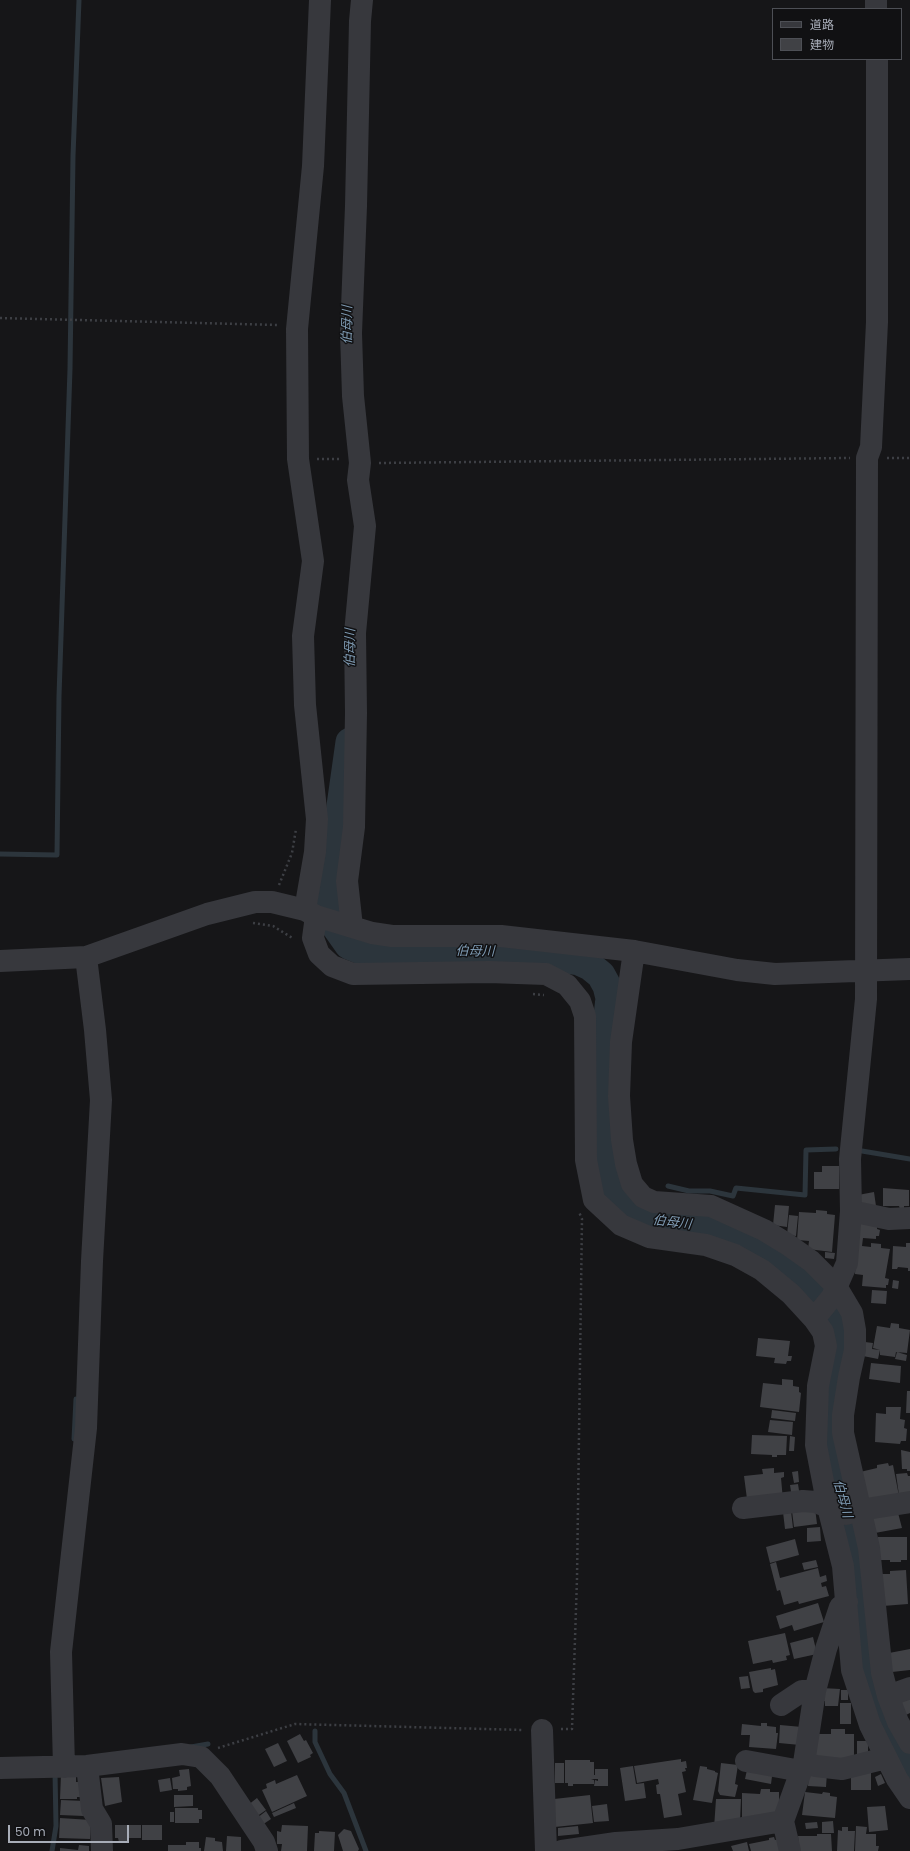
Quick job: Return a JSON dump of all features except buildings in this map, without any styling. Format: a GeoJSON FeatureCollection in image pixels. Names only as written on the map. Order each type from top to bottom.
{"type":"FeatureCollection","features":[{"type":"Feature","properties":{"kind":"street"},"geometry":{"type":"LineString","coordinates":[[320,0],[313,166],[296,329],[298,459],[313,561],[303,636],[305,705],[317,819],[310,913],[313,938],[319,954],[332,966],[353,974],[489,972],[546,974],[567,985],[580,1001],[585,1016],[586,1160],[594,1200],[621,1225],[649,1237],[706,1245],[735,1255],[762,1270],[791,1294],[826,1303],[852,1313],[855,1330],[855,1350],[848,1377],[843,1421],[844,1433],[869,1548],[879,1654],[888,1696],[898,1722],[910,1743]]}},
{"type":"Feature","properties":{"kind":"street"},"geometry":{"type":"LineString","coordinates":[[352,927],[347,881],[354,828],[356,713],[355,633],[365,526],[358,480],[360,463],[353,396],[351,333],[356,206],[360,20],[362,0]]}},
{"type":"Feature","properties":{"kind":"street"},"geometry":{"type":"LineString","coordinates":[[877,60],[877,322],[871,446],[867,458],[867,970],[864,1027],[850,1159],[851,1211],[847,1263],[826,1303],[823,1332],[826,1346],[818,1386],[816,1445],[843,1566],[848,1602],[852,1670],[870,1725],[887,1761],[910,1798]]}},
{"type":"Feature","properties":{"kind":"street"},"geometry":{"type":"LineString","coordinates":[[0,961],[86,957],[207,914],[255,902],[272,902],[372,933],[392,936],[501,936],[634,951],[737,970],[775,974],[867,970],[910,970]]}},
{"type":"Feature","properties":{"kind":"street"},"geometry":{"type":"LineString","coordinates":[[634,951],[621,1042],[620,1096],[622,1140],[626,1164],[632,1184],[643,1197],[654,1202],[711,1206],[764,1230],[788,1244],[811,1261],[826,1303]]}},
{"type":"Feature","properties":{"kind":"street"},"geometry":{"type":"LineString","coordinates":[[64,1767],[60,1652],[86,1428],[92,1260],[101,1100],[95,1030],[86,957]]}},
{"type":"Feature","properties":{"kind":"street"},"geometry":{"type":"LineString","coordinates":[[851,1211],[889,1219],[910,1218]]}},
{"type":"Feature","properties":{"kind":"street"},"geometry":{"type":"LineString","coordinates":[[743,1508],[803,1501],[816,1502],[830,1513],[910,1502]]}},
{"type":"Feature","properties":{"kind":"street"},"geometry":{"type":"LineString","coordinates":[[790,1851],[784,1821],[803,1767],[815,1691],[826,1649],[840,1607],[848,1602]]}},
{"type":"Feature","properties":{"kind":"street"},"geometry":{"type":"LineString","coordinates":[[888,1696],[910,1688]]}},
{"type":"Feature","properties":{"kind":"street"},"geometry":{"type":"LineString","coordinates":[[781,1705],[802,1691],[815,1691]]}},
{"type":"Feature","properties":{"kind":"street"},"geometry":{"type":"LineString","coordinates":[[542,1730],[546,1851]]}},
{"type":"Feature","properties":{"kind":"street"},"geometry":{"type":"LineString","coordinates":[[746,1761],[803,1767],[816,1766],[842,1769],[887,1761],[910,1752]]}},
{"type":"Feature","properties":{"kind":"street"},"geometry":{"type":"LineString","coordinates":[[0,1768],[87,1766],[182,1754],[201,1758],[220,1776],[264,1842],[267,1851]]}},
{"type":"Feature","properties":{"kind":"street"},"geometry":{"type":"LineString","coordinates":[[87,1766],[92,1809],[101,1824],[102,1851]]}},
{"type":"Feature","properties":{"kind":"street"},"geometry":{"type":"LineString","coordinates":[[562,1851],[616,1843],[678,1839],[784,1821]]}},
{"type":"Feature","properties":{"kind":"path"},"geometry":{"type":"LineString","coordinates":[[0,318],[281,325]]}},
{"type":"Feature","properties":{"kind":"path"},"geometry":{"type":"LineString","coordinates":[[298,459],[350,459],[360,463],[910,458]]}},
{"type":"Feature","properties":{"kind":"path"},"geometry":{"type":"LineString","coordinates":[[251,922],[273,926],[296,940]]}},
{"type":"Feature","properties":{"kind":"path"},"geometry":{"type":"LineString","coordinates":[[528,993],[551,996]]}},
{"type":"Feature","properties":{"kind":"path"},"geometry":{"type":"LineString","coordinates":[[201,1758],[207,1751],[296,1724],[542,1730],[572,1729],[577,1579],[582,1219],[577,1209]]}},
{"type":"Feature","properties":{"kind":"waterway"},"geometry":{"type":"LineString","coordinates":[[0,854],[57,855],[59,696],[70,369],[73,156],[79,0]]}},
{"type":"Feature","properties":{"kind":"waterway","name":"伯母川"},"geometry":{"type":"LineString","coordinates":[[350,742],[327,905],[332,921],[349,945],[361,950],[378,954],[425,951],[521,952],[579,961],[590,966],[601,975],[607,986],[610,998],[601,1079],[604,1133],[611,1182],[622,1202],[633,1213],[648,1221],[709,1227],[727,1231],[749,1239],[780,1256],[807,1283],[837,1319],[842,1331],[843,1344],[830,1400],[828,1435],[831,1456],[853,1541],[872,1695],[910,1764]]}},
{"type":"Feature","properties":{"kind":"waterway"},"geometry":{"type":"LineString","coordinates":[[668,1186],[689,1191],[710,1191],[733,1196],[736,1188],[805,1195],[806,1150],[836,1149]]}},
{"type":"Feature","properties":{"kind":"waterway"},"geometry":{"type":"LineString","coordinates":[[862,1151],[910,1159]]}},
{"type":"Feature","properties":{"kind":"waterway"},"geometry":{"type":"LineString","coordinates":[[74,1439],[76,1399]]}},
{"type":"Feature","properties":{"kind":"waterway"},"geometry":{"type":"LineString","coordinates":[[315,1731],[315,1742],[330,1774],[344,1793],[366,1851]]}},
{"type":"Feature","properties":{"kind":"waterway"},"geometry":{"type":"LineString","coordinates":[[191,1747],[208,1744]]}},
{"type":"Feature","properties":{"kind":"waterway"},"geometry":{"type":"LineString","coordinates":[[52,1851],[56,1826],[55,1772]]}}]}
